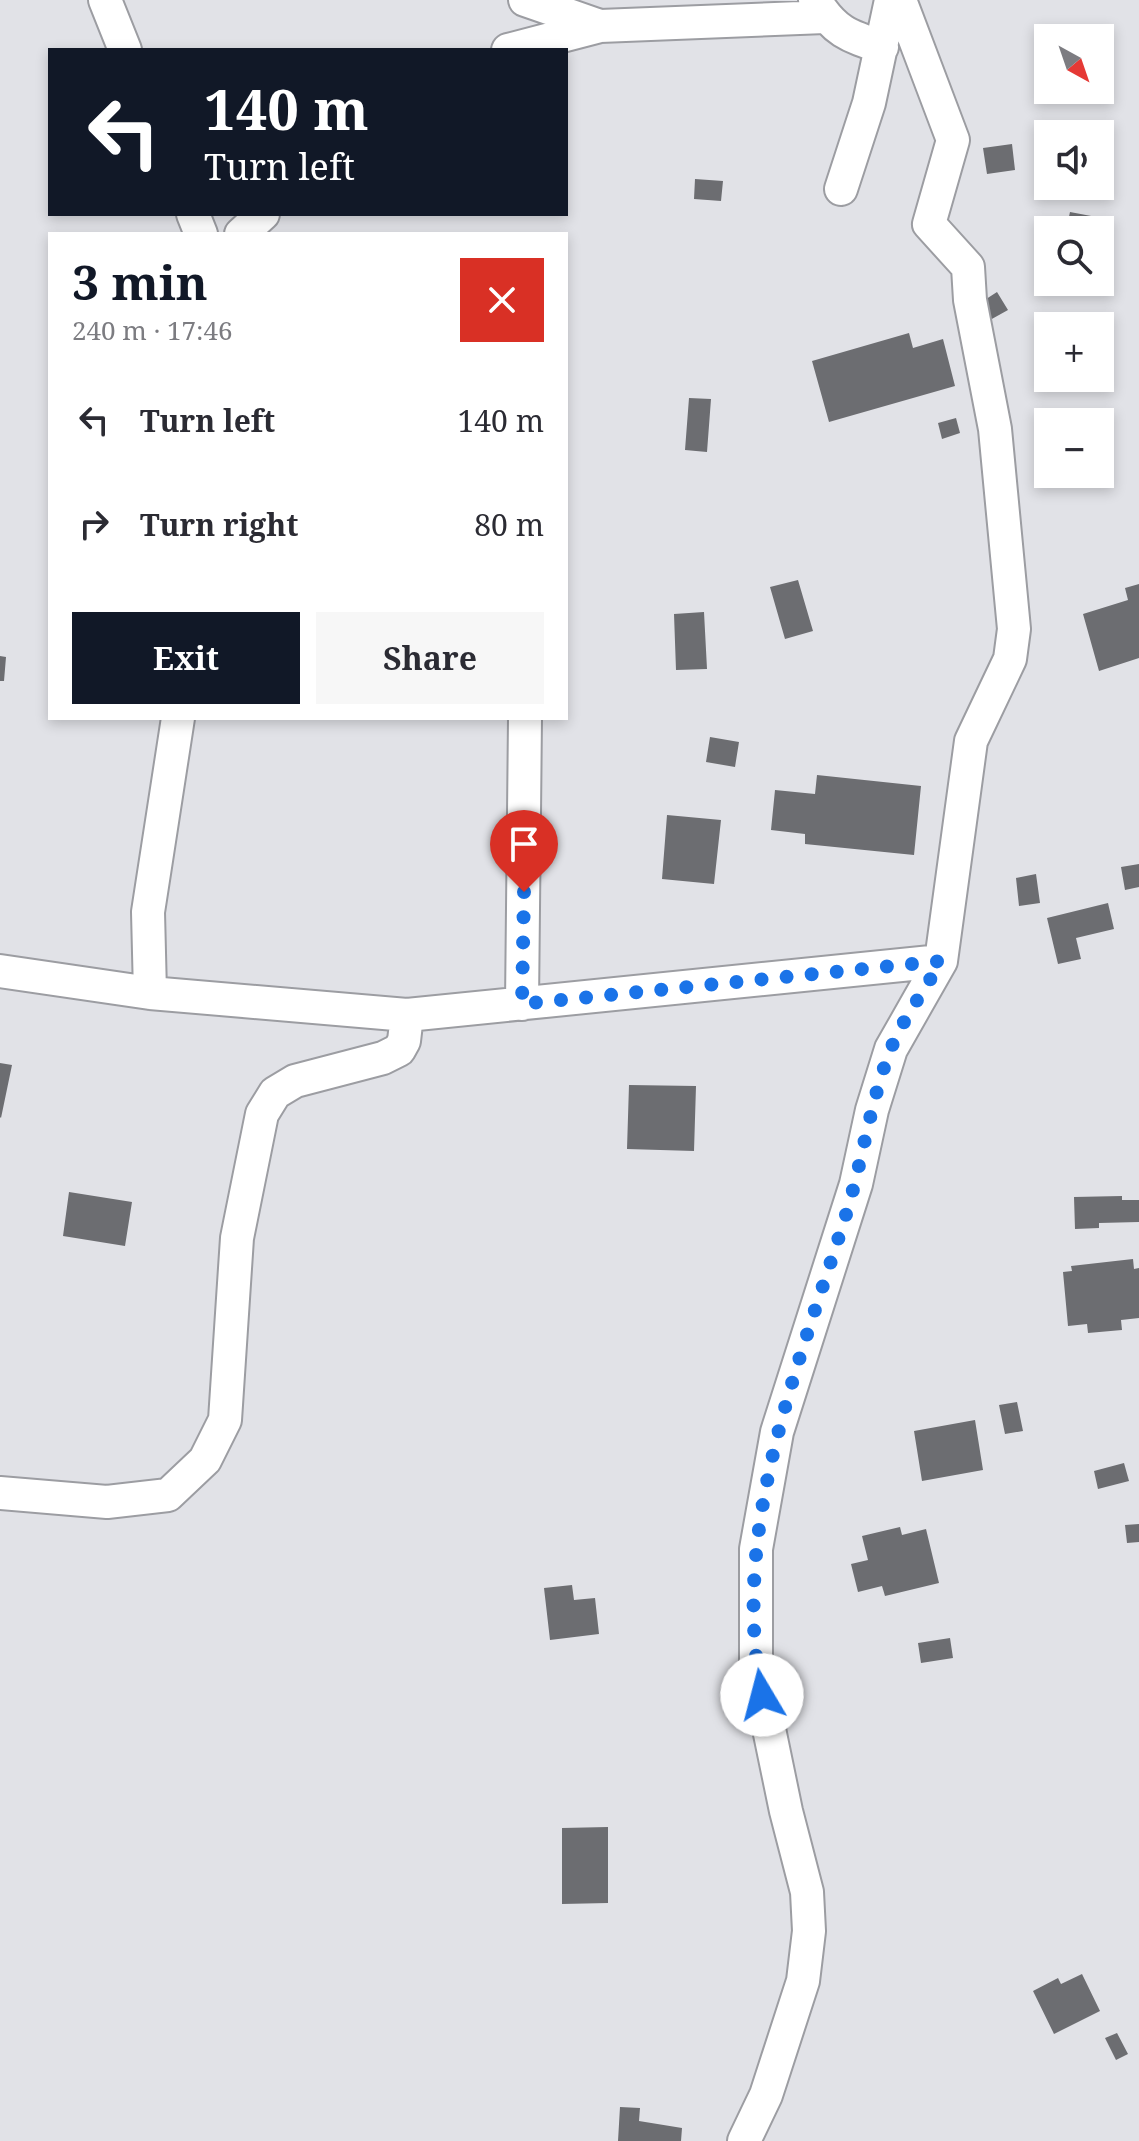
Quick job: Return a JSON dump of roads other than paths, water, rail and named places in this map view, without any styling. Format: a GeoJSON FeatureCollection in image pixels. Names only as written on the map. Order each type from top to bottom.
{"type":"FeatureCollection","features":[{"type":"Feature","properties":{"kind":"street"},"geometry":{"type":"LineString","coordinates":[[105,0],[124,48]]}},
{"type":"Feature","properties":{"kind":"street"},"geometry":{"type":"LineString","coordinates":[[525,0],[600,26]]}},
{"type":"Feature","properties":{"kind":"street"},"geometry":{"type":"LineString","coordinates":[[841,189],[869,103],[891,0]]}},
{"type":"Feature","properties":{"kind":"street"},"geometry":{"type":"LineString","coordinates":[[744,2141],[766,2095],[803,1981],[809,1931],[807,1892],[786,1811],[756,1666],[756,1549],[777,1432],[856,1184],[872,1110],[891,1049],[941,961],[971,741],[1010,659],[1014,629],[995,429],[970,300],[968,267],[929,224],[953,140],[900,0]]}},
{"type":"Feature","properties":{"kind":"street"},"geometry":{"type":"LineString","coordinates":[[516,48],[600,26],[820,8],[845,35],[882,47]]}},
{"type":"Feature","properties":{"kind":"street"},"geometry":{"type":"LineString","coordinates":[[243,232],[261,216]]}},
{"type":"Feature","properties":{"kind":"street"},"geometry":{"type":"LineString","coordinates":[[150,993],[148,912],[178,720]]}},
{"type":"Feature","properties":{"kind":"street"},"geometry":{"type":"LineString","coordinates":[[522,1004],[525,720]]}},
{"type":"Feature","properties":{"kind":"street"},"geometry":{"type":"LineString","coordinates":[[0,971],[150,993],[407,1015],[941,961]]}},
{"type":"Feature","properties":{"kind":"street"},"geometry":{"type":"LineString","coordinates":[[0,1493],[107,1502],[168,1495],[205,1460],[225,1420],[235,1250],[262,1114],[275,1093],[295,1081],[383,1058],[399,1050],[404,1041],[407,1015]]}}]}
